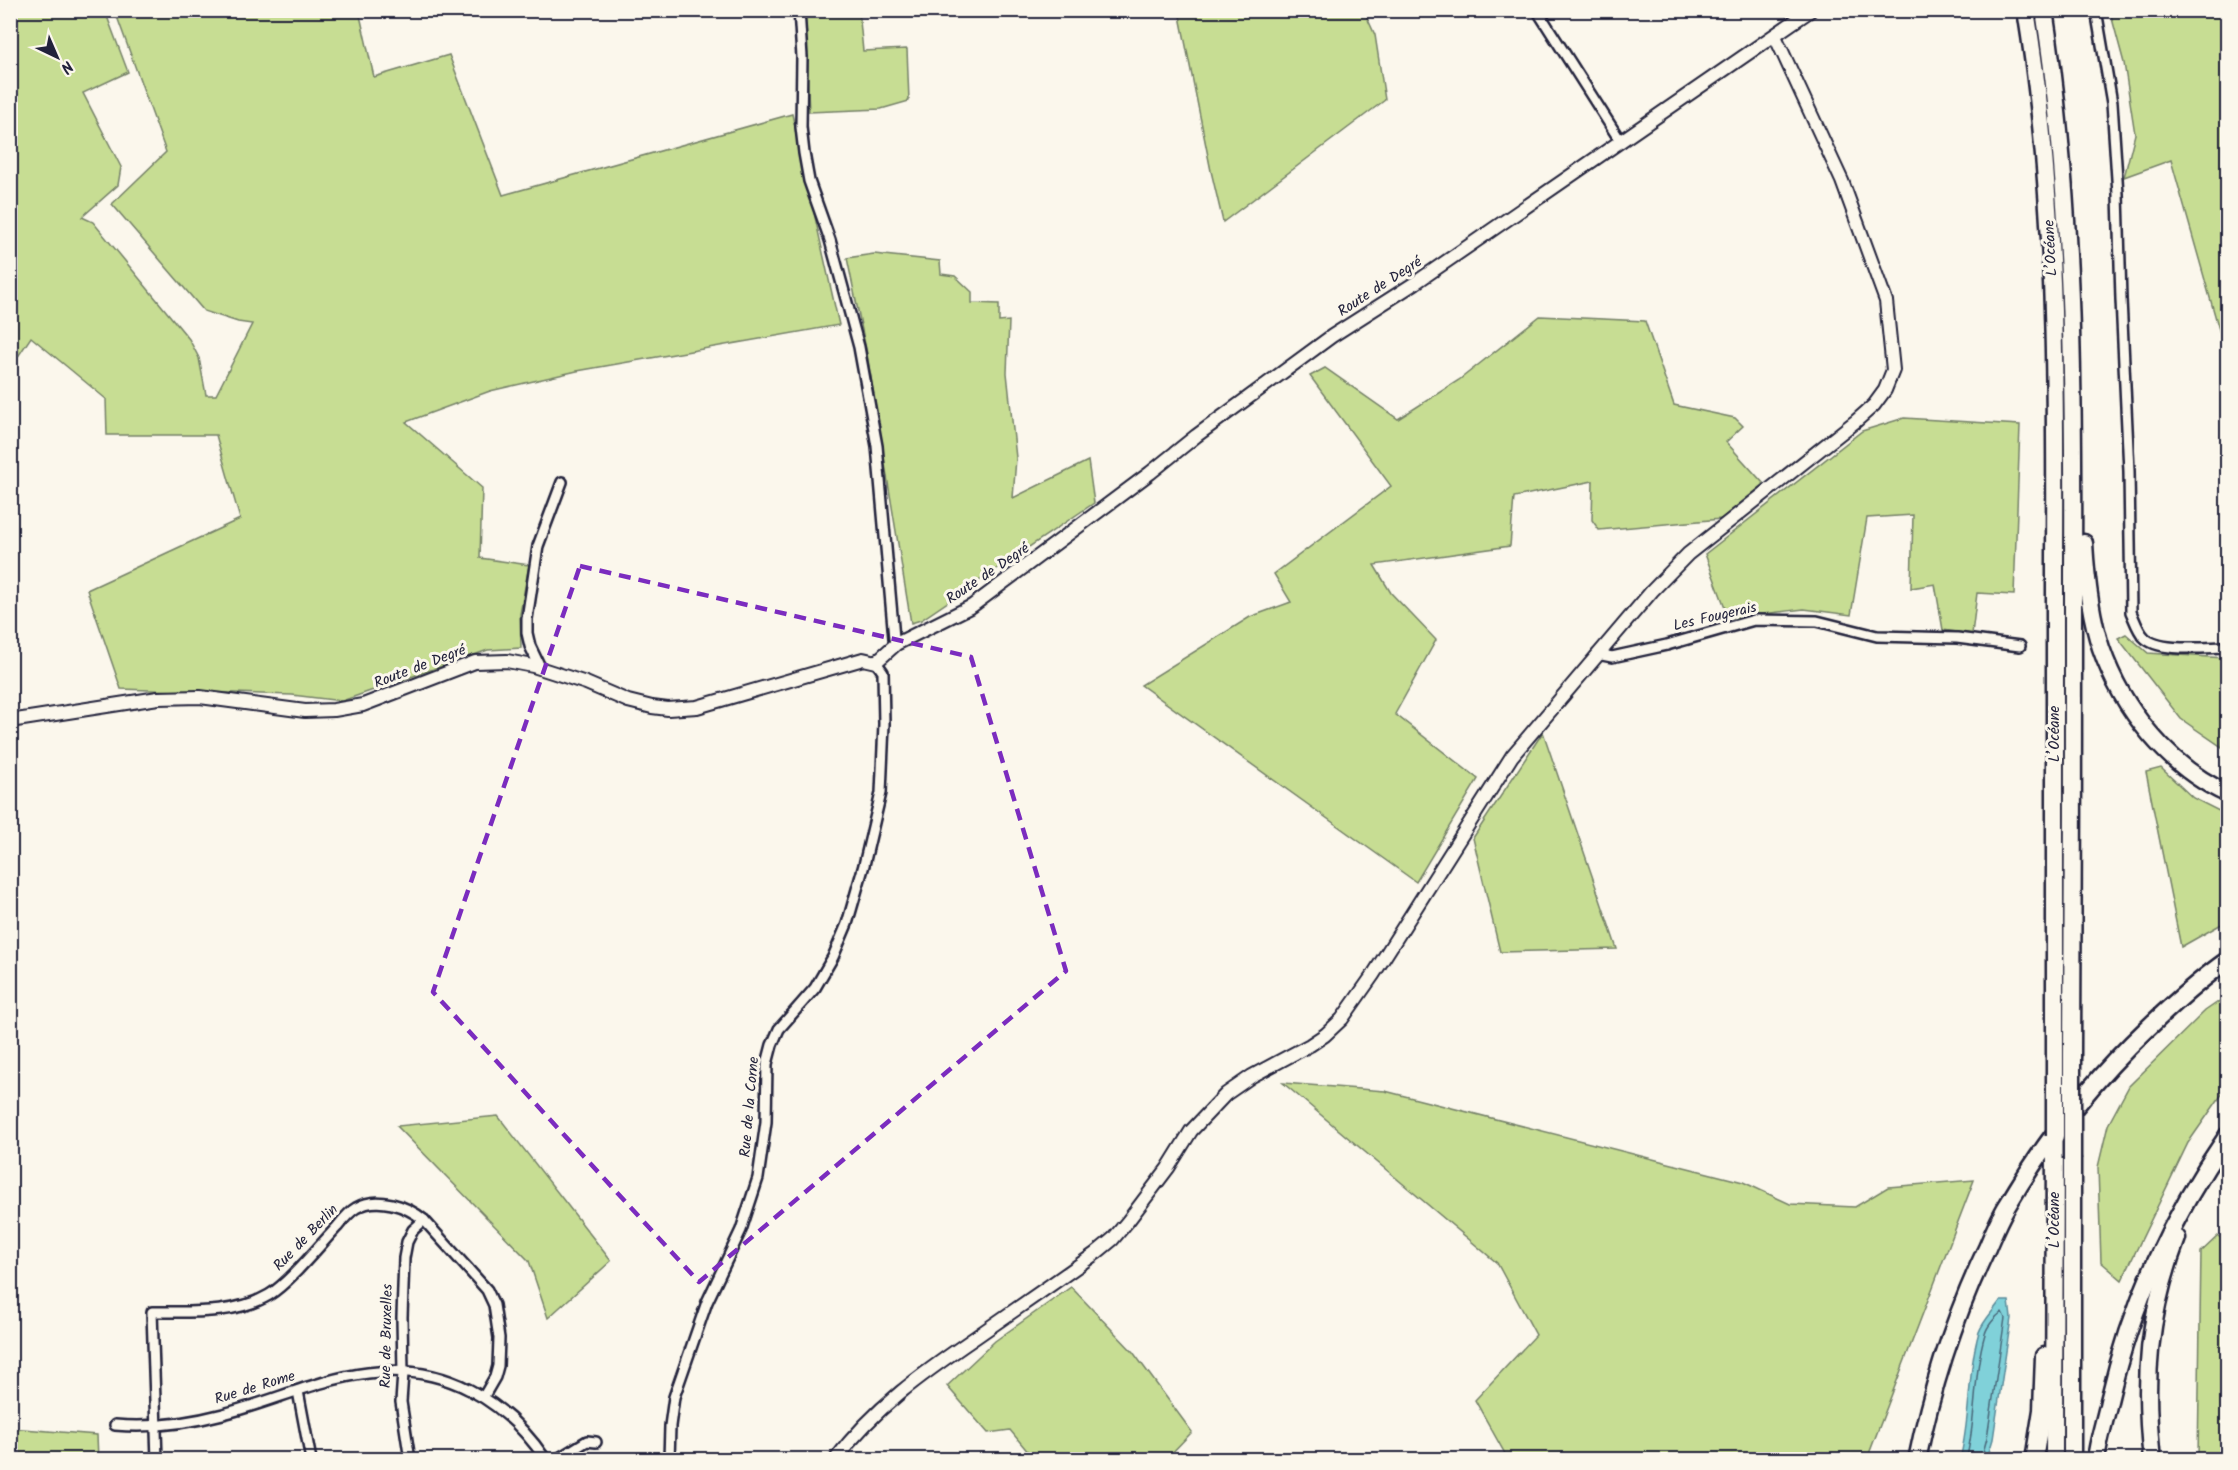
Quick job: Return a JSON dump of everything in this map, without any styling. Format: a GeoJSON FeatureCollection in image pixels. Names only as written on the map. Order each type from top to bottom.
{"type":"FeatureCollection","features":[{"type":"Feature","properties":{"kind":"highway","name":"L’Océane"},"geometry":{"type":"LineString","coordinates":[[2026,10],[2045,156],[2054,312],[2055,1056],[2064,1159],[2072,1460]]}},
{"type":"Feature","properties":{"kind":"highway","name":"L’Océane"},"geometry":{"type":"LineString","coordinates":[[2044,10],[2059,125],[2068,235],[2072,338],[2072,1056],[2055,1264],[2055,1460]]}},
{"type":"Feature","properties":{"kind":"highway"},"geometry":{"type":"LineString","coordinates":[[2073,491],[2082,516],[2085,569],[2092,612],[2108,667],[2125,698],[2166,752],[2193,773],[2228,794]]}},
{"type":"Feature","properties":{"kind":"highway"},"geometry":{"type":"LineString","coordinates":[[1917,1460],[1939,1371],[1956,1320],[1976,1270],[2006,1208],[2044,1147],[2089,1090],[2128,1047],[2176,1000],[2228,960]]}},
{"type":"Feature","properties":{"kind":"highway"},"geometry":{"type":"LineString","coordinates":[[2096,1460],[2117,1366],[2135,1312],[2168,1233],[2190,1192],[2227,1136]]}},
{"type":"Feature","properties":{"kind":"highway"},"geometry":{"type":"LineString","coordinates":[[2152,1460],[2147,1396],[2148,1356],[2155,1309],[2178,1236],[2197,1197],[2218,1164],[2227,1136]]}},
{"type":"Feature","properties":{"kind":"highway"},"geometry":{"type":"LineString","coordinates":[[2034,1460],[2042,1410],[2046,1289],[2055,1264]]}},
{"type":"Feature","properties":{"kind":"street"},"geometry":{"type":"LineString","coordinates":[[799,10],[802,57],[801,127],[804,153],[809,181],[830,240],[859,347],[877,446],[896,644]]}},
{"type":"Feature","properties":{"kind":"street"},"geometry":{"type":"LineString","coordinates":[[1537,10],[1621,142]]}},
{"type":"Feature","properties":{"kind":"street","name":"Route de Degré"},"geometry":{"type":"LineString","coordinates":[[10,721],[158,698],[200,697],[305,711],[334,710],[363,705],[475,662],[507,661],[586,683],[628,701],[668,709],[697,707],[863,659],[876,662],[896,644],[972,606],[1332,336],[1415,283],[1811,10]]}},
{"type":"Feature","properties":{"kind":"street"},"geometry":{"type":"LineString","coordinates":[[2096,10],[2112,103],[2118,194],[2129,471],[2131,612],[2145,639],[2159,645],[2228,647]]}},
{"type":"Feature","properties":{"kind":"street"},"geometry":{"type":"LineString","coordinates":[[835,1460],[857,1431],[889,1400],[929,1369],[1113,1239],[1168,1168],[1191,1131],[1226,1094],[1252,1076],[1310,1045],[1325,1035],[1341,1019],[1368,983],[1512,756],[1597,654],[1688,554],[1874,405],[1885,390],[1893,369],[1887,301],[1842,182],[1775,36]]}},
{"type":"Feature","properties":{"kind":"street"},"geometry":{"type":"LineString","coordinates":[[541,669],[530,646],[527,619],[538,546],[562,482]]}},
{"type":"Feature","properties":{"kind":"street","name":"Les Fougerais"},"geometry":{"type":"LineString","coordinates":[[1597,654],[1612,657],[1667,645],[1754,620],[1817,621],[1877,636],[1957,638],[2020,646]]}},
{"type":"Feature","properties":{"kind":"street","name":"Rue de la Corne"},"geometry":{"type":"LineString","coordinates":[[669,1460],[674,1397],[707,1302],[741,1230],[758,1178],[764,1138],[767,1064],[772,1045],[778,1029],[815,988],[833,957],[847,924],[864,865],[881,793],[884,724],[882,672],[876,662]]}},
{"type":"Feature","properties":{"kind":"street","name":"Rue de Berlin"},"geometry":{"type":"LineString","coordinates":[[154,1426],[152,1312],[195,1312],[239,1307],[268,1295],[282,1284],[355,1208],[378,1202],[401,1206],[424,1220],[487,1290],[494,1305],[499,1338],[498,1366],[495,1377],[484,1396]]}},
{"type":"Feature","properties":{"kind":"street","name":"Rue de Bruxelles"},"geometry":{"type":"LineString","coordinates":[[410,1460],[401,1402],[404,1258],[407,1242],[413,1230],[424,1220]]}},
{"type":"Feature","properties":{"kind":"street","name":"Rue de Rome"},"geometry":{"type":"LineString","coordinates":[[115,1425],[154,1426],[223,1414],[366,1373],[383,1371],[418,1373],[448,1380],[484,1396],[518,1424],[546,1460]]}},
{"type":"Feature","properties":{"kind":"street"},"geometry":{"type":"LineString","coordinates":[[298,1391],[311,1460]]}},
{"type":"Feature","properties":{"kind":"street"},"geometry":{"type":"LineString","coordinates":[[154,1426],[157,1460]]}},
{"type":"Feature","properties":{"kind":"street"},"geometry":{"type":"LineString","coordinates":[[556,1460],[586,1441],[596,1442]]}},
{"type":"Feature","properties":{"kind":"highlighted area"},"geometry":{"type":"Polygon","coordinates":[[[580,566],[971,657],[1066,971],[699,1282],[433,992],[580,566]]]}},
{"type":"Feature","properties":{"kind":"green space"},"geometry":{"type":"Polygon","coordinates":[[[318,10],[320,13],[359,11],[374,77],[449,55],[503,195],[792,114],[839,325],[577,371],[490,391],[406,422],[482,488],[480,558],[529,565],[520,614],[521,648],[488,650],[342,701],[292,695],[121,689],[87,590],[240,519],[216,435],[107,435],[106,399],[31,337],[11,367],[11,11],[105,11],[128,72],[83,93],[121,167],[118,185],[82,217],[93,222],[189,339],[199,358],[206,395],[216,395],[252,324],[204,311],[112,204],[166,152],[115,11],[318,10]]]}},
{"type":"Feature","properties":{"kind":"green space"},"geometry":{"type":"Polygon","coordinates":[[[804,11],[859,11],[863,51],[907,49],[909,101],[881,109],[809,112],[804,11]]]}},
{"type":"Feature","properties":{"kind":"green space"},"geometry":{"type":"Polygon","coordinates":[[[1179,11],[1364,11],[1375,35],[1385,100],[1223,222],[1179,11]]]}},
{"type":"Feature","properties":{"kind":"green space"},"geometry":{"type":"Polygon","coordinates":[[[2110,11],[2227,11],[2227,358],[2171,160],[2124,177],[2135,134],[2124,63],[2110,11]]]}},
{"type":"Feature","properties":{"kind":"green space"},"geometry":{"type":"Polygon","coordinates":[[[874,254],[940,261],[941,274],[955,276],[972,292],[972,303],[999,304],[999,322],[1009,321],[1007,373],[1016,458],[1013,498],[1088,461],[1094,503],[921,620],[911,623],[867,354],[847,258],[874,254]]]}},
{"type":"Feature","properties":{"kind":"green space"},"geometry":{"type":"Polygon","coordinates":[[[1540,316],[1645,321],[1674,405],[1735,418],[1743,426],[1726,442],[1764,484],[1721,519],[1599,530],[1592,520],[1593,481],[1514,497],[1510,546],[1374,565],[1391,593],[1436,640],[1395,714],[1478,779],[1416,882],[1141,685],[1250,617],[1291,602],[1274,574],[1391,486],[1310,376],[1325,368],[1398,419],[1459,380],[1540,316]]]}},
{"type":"Feature","properties":{"kind":"green space"},"geometry":{"type":"Polygon","coordinates":[[[1904,418],[2020,425],[2014,595],[1977,593],[1972,634],[1943,630],[1935,584],[1911,588],[1913,515],[1867,518],[1851,615],[1804,609],[1729,618],[1705,554],[1862,431],[1904,418]]]}},
{"type":"Feature","properties":{"kind":"green space"},"geometry":{"type":"Polygon","coordinates":[[[2126,634],[2148,653],[2225,658],[2222,747],[2181,719],[2118,638],[2126,634]]]}},
{"type":"Feature","properties":{"kind":"green space"},"geometry":{"type":"Polygon","coordinates":[[[1543,732],[1617,949],[1500,952],[1473,838],[1543,732]]]}},
{"type":"Feature","properties":{"kind":"green space"},"geometry":{"type":"Polygon","coordinates":[[[2161,768],[2193,798],[2227,815],[2227,921],[2181,947],[2146,772],[2161,768]]]}},
{"type":"Feature","properties":{"kind":"green space"},"geometry":{"type":"Polygon","coordinates":[[[2227,996],[2227,1087],[2188,1143],[2122,1280],[2101,1262],[2098,1167],[2108,1125],[2129,1086],[2205,1011],[2227,996]]]}},
{"type":"Feature","properties":{"kind":"green space"},"geometry":{"type":"Polygon","coordinates":[[[1283,1083],[1385,1091],[1743,1182],[1790,1204],[1855,1207],[1888,1187],[1974,1180],[1867,1459],[1508,1459],[1475,1400],[1536,1335],[1497,1263],[1283,1083]]]}},
{"type":"Feature","properties":{"kind":"green space"},"geometry":{"type":"Polygon","coordinates":[[[498,1116],[611,1261],[548,1318],[529,1261],[397,1126],[498,1116]]]}},
{"type":"Feature","properties":{"kind":"green space"},"geometry":{"type":"Polygon","coordinates":[[[2218,1236],[2228,1243],[2227,1459],[2198,1459],[2201,1252],[2218,1236]]]}},
{"type":"Feature","properties":{"kind":"green space"},"geometry":{"type":"Polygon","coordinates":[[[1071,1287],[1133,1352],[1192,1432],[1166,1459],[1034,1459],[1010,1430],[988,1433],[947,1386],[995,1341],[1071,1287]]]}},
{"type":"Feature","properties":{"kind":"green space"},"geometry":{"type":"Polygon","coordinates":[[[11,1428],[97,1435],[98,1459],[11,1459],[11,1428]]]}},
{"type":"Feature","properties":{"kind":"water"},"geometry":{"type":"Polygon","coordinates":[[[2000,1301],[2009,1301],[2011,1318],[1993,1439],[1987,1459],[1960,1459],[1979,1332],[2000,1301]]]}}]}
